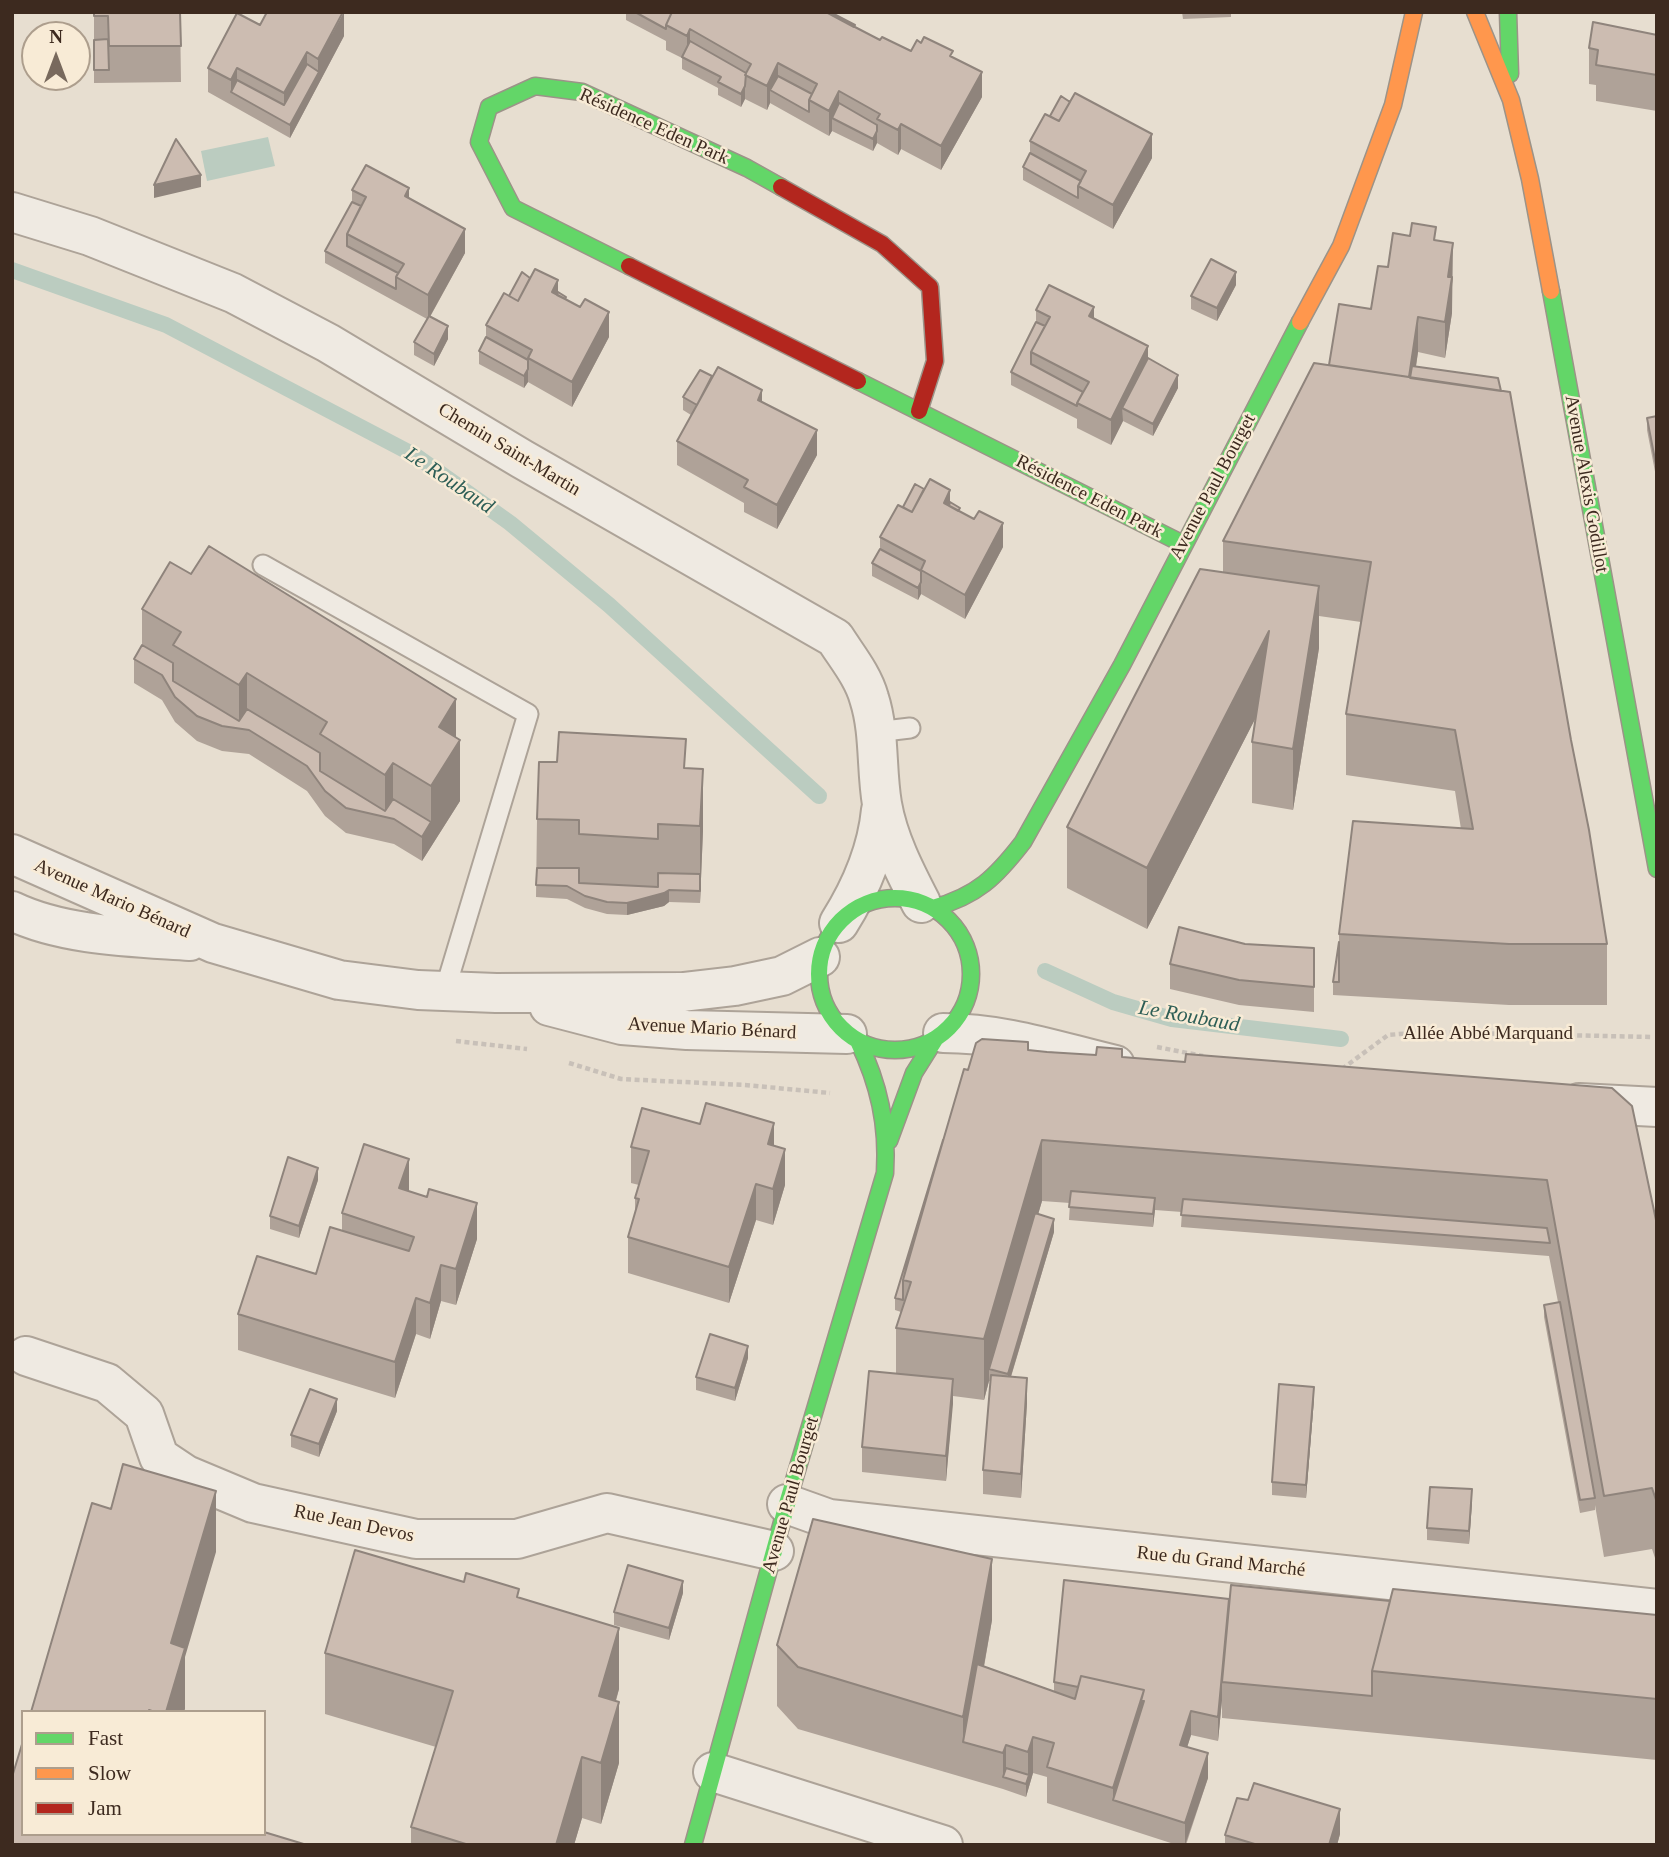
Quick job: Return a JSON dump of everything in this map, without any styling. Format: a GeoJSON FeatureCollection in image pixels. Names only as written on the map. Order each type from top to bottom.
{"type":"FeatureCollection","features":[{"type":"Feature","properties":{"kind":"street","name":"Avenue Paul Bourget"},"geometry":{"type":"LineString","coordinates":[[927,906],[948,905],[975,893],[990,883],[1008,864],[1122,665],[1341,246],[1393,105],[1414,12]]}},
{"type":"Feature","properties":{"kind":"street","name":"Avenue Alexis Godillot"},"geometry":{"type":"LineString","coordinates":[[1475,12],[1511,100],[1533,192],[1657,869]]}},
{"type":"Feature","properties":{"kind":"street","name":"Avenue Alexis Godillot"},"geometry":{"type":"LineString","coordinates":[[1508,12],[1511,100]]}},
{"type":"Feature","properties":{"kind":"street","name":"Résidence Eden Park"},"geometry":{"type":"LineString","coordinates":[[919,411],[935,361],[930,288],[882,244],[747,168],[582,92],[535,86],[489,107],[479,142],[513,208],[1183,544]]}},
{"type":"Feature","properties":{"kind":"street","name":"Chemin Saint-Martin"},"geometry":{"type":"LineString","coordinates":[[12,212],[90,236],[233,293],[328,343],[522,459],[835,638],[857,670],[869,697],[893,730],[879,831],[868,868],[839,923]]}},
{"type":"Feature","properties":{"kind":"street","name":"Chemin Saint-Martin"},"geometry":{"type":"LineString","coordinates":[[882,804],[896,851],[927,906]]}},
{"type":"Feature","properties":{"kind":"street","name":"Avenue Mario Bénard"},"geometry":{"type":"LineString","coordinates":[[12,854],[213,943],[339,980],[496,993],[683,992],[735,986],[782,976],[820,957]]}},
{"type":"Feature","properties":{"kind":"street"},"geometry":{"type":"LineString","coordinates":[[900,898],[927,906],[951,922],[963,941],[970,962],[970,985],[965,1003],[956,1020],[940,1036],[918,1047],[898,1050],[877,1048],[853,1037],[833,1018],[823,999],[819,978],[820,957],[827,939],[839,923],[856,909],[877,901],[900,898]]}},
{"type":"Feature","properties":{"kind":"street","name":"Avenue Mario Bénard"},"geometry":{"type":"LineString","coordinates":[[12,911],[25,917],[101,935],[213,943]]}},
{"type":"Feature","properties":{"kind":"street","name":"Avenue Mario Bénard"},"geometry":{"type":"LineString","coordinates":[[496,993],[622,1025],[853,1037]]}},
{"type":"Feature","properties":{"kind":"street"},"geometry":{"type":"LineString","coordinates":[[940,1036],[974,1033],[1012,1038],[1147,1073]]}},
{"type":"Feature","properties":{"kind":"street","name":"Avenue Paul Bourget"},"geometry":{"type":"LineString","coordinates":[[887,1146],[914,1073],[940,1036]]}},
{"type":"Feature","properties":{"kind":"street","name":"Avenue Paul Bourget"},"geometry":{"type":"LineString","coordinates":[[693,1845],[787,1504],[885,1174],[887,1146],[883,1106],[874,1072],[853,1037]]}},
{"type":"Feature","properties":{"kind":"street"},"geometry":{"type":"LineString","coordinates":[[1538,1101],[1657,1107]]}},
{"type":"Feature","properties":{"kind":"street","name":"Rue Jean Devos"},"geometry":{"type":"LineString","coordinates":[[26,1356],[107,1383],[144,1414],[159,1457],[186,1475],[253,1503],[416,1539],[517,1539],[607,1513],[774,1551]]}},
{"type":"Feature","properties":{"kind":"street","name":"Rue du Grand Marché"},"geometry":{"type":"LineString","coordinates":[[787,1504],[829,1519],[1657,1609]]}},
{"type":"Feature","properties":{"kind":"street"},"geometry":{"type":"LineString","coordinates":[[713,1772],[943,1845]]}},
{"type":"Feature","properties":{"kind":"lane"},"geometry":{"type":"LineString","coordinates":[[263,565],[528,714],[444,990]]}},
{"type":"Feature","properties":{"kind":"path","name":"Allée Abbé Marquand"},"geometry":{"type":"LineString","coordinates":[[1338,1073],[1388,1035],[1423,1032],[1651,1037]]}},
{"type":"Feature","properties":{"kind":"shaded area"},"geometry":{"type":"Polygon","coordinates":[[[268,137],[275,166],[207,181],[201,151],[268,137]]]}},
{"type":"Feature","properties":{"kind":"building"},"geometry":{"type":"Polygon","coordinates":[[[94,12],[180,12],[181,46],[109,46],[108,16],[94,16],[94,12]]]}},
{"type":"Feature","properties":{"kind":"building"},"geometry":{"type":"Polygon","coordinates":[[[267,12],[343,12],[318,59],[307,52],[284,93],[237,68],[231,80],[208,68],[237,13],[260,25],[267,12]]]}},
{"type":"Feature","properties":{"kind":"building"},"geometry":{"type":"Polygon","coordinates":[[[635,12],[672,12],[666,29],[635,12]]]}},
{"type":"Feature","properties":{"kind":"building"},"geometry":{"type":"Polygon","coordinates":[[[672,12],[826,12],[880,40],[882,37],[911,51],[917,40],[921,43],[924,37],[953,51],[950,56],[982,72],[941,146],[901,124],[898,130],[877,119],[880,114],[839,91],[829,111],[809,100],[817,84],[778,63],[767,86],[745,75],[751,64],[690,29],[687,36],[666,25],[672,12]]]}},
{"type":"Feature","properties":{"kind":"building"},"geometry":{"type":"Polygon","coordinates":[[[826,12],[830,12],[855,25],[854,27],[826,12]]]}},
{"type":"Feature","properties":{"kind":"building"},"geometry":{"type":"Polygon","coordinates":[[[1593,22],[1657,35],[1657,75],[1596,65],[1598,50],[1589,48],[1593,22]]]}},
{"type":"Feature","properties":{"kind":"building"},"geometry":{"type":"Polygon","coordinates":[[[108,39],[109,70],[94,70],[94,40],[108,39]]]}},
{"type":"Feature","properties":{"kind":"building"},"geometry":{"type":"Polygon","coordinates":[[[690,41],[746,73],[741,94],[718,82],[721,77],[682,57],[690,41]]]}},
{"type":"Feature","properties":{"kind":"building"},"geometry":{"type":"Polygon","coordinates":[[[307,64],[319,72],[290,125],[231,92],[237,80],[284,105],[307,64]]]}},
{"type":"Feature","properties":{"kind":"building"},"geometry":{"type":"Polygon","coordinates":[[[778,76],[812,94],[809,112],[770,90],[778,76]]]}},
{"type":"Feature","properties":{"kind":"building"},"geometry":{"type":"Polygon","coordinates":[[[1075,93],[1152,134],[1113,205],[1078,186],[1086,171],[1030,141],[1045,114],[1059,121],[1075,93]]]}},
{"type":"Feature","properties":{"kind":"building"},"geometry":{"type":"Polygon","coordinates":[[[1061,96],[1070,102],[1059,121],[1050,116],[1061,96]]]}},
{"type":"Feature","properties":{"kind":"building"},"geometry":{"type":"Polygon","coordinates":[[[839,103],[877,125],[873,139],[832,118],[839,103]]]}},
{"type":"Feature","properties":{"kind":"building"},"geometry":{"type":"Polygon","coordinates":[[[176,139],[201,175],[154,185],[176,139]]]}},
{"type":"Feature","properties":{"kind":"building"},"geometry":{"type":"Polygon","coordinates":[[[1030,153],[1081,181],[1078,198],[1023,167],[1030,153]]]}},
{"type":"Feature","properties":{"kind":"building"},"geometry":{"type":"Polygon","coordinates":[[[366,165],[409,188],[405,196],[465,229],[428,295],[396,277],[404,264],[347,234],[366,197],[352,190],[366,165]]]}},
{"type":"Feature","properties":{"kind":"building"},"geometry":{"type":"Polygon","coordinates":[[[352,202],[361,206],[347,234],[347,246],[398,273],[396,289],[325,251],[352,202]]]}},
{"type":"Feature","properties":{"kind":"building"},"geometry":{"type":"Polygon","coordinates":[[[1412,223],[1436,227],[1434,240],[1453,243],[1448,277],[1452,277],[1445,322],[1418,317],[1409,377],[1329,365],[1339,304],[1371,309],[1378,266],[1388,267],[1393,233],[1410,236],[1412,223]]]}},
{"type":"Feature","properties":{"kind":"building"},"geometry":{"type":"Polygon","coordinates":[[[1211,259],[1236,272],[1217,308],[1191,296],[1211,259]]]}},
{"type":"Feature","properties":{"kind":"building"},"geometry":{"type":"Polygon","coordinates":[[[535,269],[558,280],[552,292],[580,307],[585,299],[609,312],[572,382],[528,358],[532,350],[486,325],[504,293],[518,301],[535,269]]]}},
{"type":"Feature","properties":{"kind":"building"},"geometry":{"type":"Polygon","coordinates":[[[522,272],[530,278],[518,301],[509,296],[522,272]]]}},
{"type":"Feature","properties":{"kind":"building"},"geometry":{"type":"Polygon","coordinates":[[[1049,285],[1094,307],[1089,316],[1148,346],[1111,420],[1077,403],[1089,382],[1031,352],[1050,317],[1036,310],[1049,285]]]}},
{"type":"Feature","properties":{"kind":"building"},"geometry":{"type":"Polygon","coordinates":[[[429,316],[448,326],[434,354],[414,342],[429,316]]]}},
{"type":"Feature","properties":{"kind":"building"},"geometry":{"type":"Polygon","coordinates":[[[1036,322],[1045,326],[1031,352],[1031,364],[1083,392],[1077,406],[1011,372],[1036,322]]]}},
{"type":"Feature","properties":{"kind":"building"},"geometry":{"type":"Polygon","coordinates":[[[486,337],[528,360],[528,369],[524,376],[479,351],[486,337]]]}},
{"type":"Feature","properties":{"kind":"building"},"geometry":{"type":"Polygon","coordinates":[[[1148,358],[1178,375],[1153,424],[1122,408],[1148,358]]]}},
{"type":"Feature","properties":{"kind":"building"},"geometry":{"type":"Polygon","coordinates":[[[1314,363],[1510,392],[1607,944],[1509,944],[1339,934],[1353,821],[1473,829],[1455,730],[1346,714],[1371,562],[1223,541],[1314,363]]]}},
{"type":"Feature","properties":{"kind":"building"},"geometry":{"type":"Polygon","coordinates":[[[1412,366],[1498,378],[1501,391],[1410,378],[1412,366]]]}},
{"type":"Feature","properties":{"kind":"building"},"geometry":{"type":"Polygon","coordinates":[[[718,367],[762,390],[758,400],[817,430],[777,505],[744,487],[748,480],[677,441],[718,367]]]}},
{"type":"Feature","properties":{"kind":"building"},"geometry":{"type":"Polygon","coordinates":[[[700,370],[712,376],[697,405],[683,397],[700,370]]]}},
{"type":"Feature","properties":{"kind":"building"},"geometry":{"type":"Polygon","coordinates":[[[1657,416],[1657,470],[1647,418],[1657,416]]]}},
{"type":"Feature","properties":{"kind":"building"},"geometry":{"type":"Polygon","coordinates":[[[930,479],[950,490],[944,503],[974,519],[979,511],[1003,523],[965,595],[921,570],[925,561],[880,537],[898,505],[912,512],[930,479]]]}},
{"type":"Feature","properties":{"kind":"building"},"geometry":{"type":"Polygon","coordinates":[[[915,484],[924,489],[912,512],[903,507],[915,484]]]}},
{"type":"Feature","properties":{"kind":"building"},"geometry":{"type":"Polygon","coordinates":[[[950,502],[960,508],[958,511],[949,506],[950,502]]]}},
{"type":"Feature","properties":{"kind":"building"},"geometry":{"type":"Polygon","coordinates":[[[209,546],[456,699],[439,727],[460,740],[431,786],[393,763],[385,775],[320,734],[327,722],[247,673],[239,685],[173,645],[181,632],[142,609],[170,562],[191,574],[209,546]]]}},
{"type":"Feature","properties":{"kind":"building"},"geometry":{"type":"Polygon","coordinates":[[[880,549],[921,571],[918,588],[872,563],[880,549]]]}},
{"type":"Feature","properties":{"kind":"building"},"geometry":{"type":"Polygon","coordinates":[[[1200,569],[1319,586],[1293,749],[1252,742],[1269,631],[1147,868],[1067,827],[1200,569]]]}},
{"type":"Feature","properties":{"kind":"building"},"geometry":{"type":"Polygon","coordinates":[[[142,645],[173,663],[173,681],[239,721],[247,709],[320,753],[320,771],[385,811],[393,799],[431,822],[422,837],[394,819],[346,808],[325,791],[307,766],[249,730],[222,726],[197,716],[175,697],[162,675],[134,659],[142,645]]]}},
{"type":"Feature","properties":{"kind":"building"},"geometry":{"type":"Polygon","coordinates":[[[559,732],[686,739],[684,768],[703,769],[700,826],[658,824],[658,839],[579,834],[579,820],[537,819],[539,762],[557,762],[559,732]]]}},
{"type":"Feature","properties":{"kind":"building"},"geometry":{"type":"Polygon","coordinates":[[[537,868],[579,868],[579,883],[658,887],[658,873],[700,874],[700,891],[669,890],[627,903],[607,902],[585,896],[567,886],[536,885],[537,868]]]}},
{"type":"Feature","properties":{"kind":"building"},"geometry":{"type":"Polygon","coordinates":[[[1179,927],[1245,944],[1314,948],[1314,987],[1239,980],[1170,964],[1179,927]]]}},
{"type":"Feature","properties":{"kind":"building"},"geometry":{"type":"Polygon","coordinates":[[[1339,942],[1339,982],[1333,982],[1339,942]]]}},
{"type":"Feature","properties":{"kind":"building"},"geometry":{"type":"Polygon","coordinates":[[[982,1039],[1028,1042],[1028,1050],[1047,1052],[1096,1055],[1097,1047],[1122,1049],[1122,1057],[1185,1062],[1186,1054],[1612,1088],[1632,1106],[1657,1225],[1657,1500],[1652,1488],[1604,1496],[1547,1180],[1042,1140],[984,1339],[896,1328],[911,1282],[903,1280],[964,1069],[968,1070],[976,1043],[982,1039]]]}},
{"type":"Feature","properties":{"kind":"building"},"geometry":{"type":"Polygon","coordinates":[[[706,1103],[774,1123],[768,1144],[785,1149],[773,1189],[756,1184],[729,1267],[628,1237],[639,1199],[635,1198],[649,1151],[631,1147],[642,1108],[700,1124],[706,1103]]]}},
{"type":"Feature","properties":{"kind":"building"},"geometry":{"type":"Polygon","coordinates":[[[943,1140],[903,1280],[903,1300],[895,1298],[943,1140]]]}},
{"type":"Feature","properties":{"kind":"building"},"geometry":{"type":"Polygon","coordinates":[[[364,1144],[409,1159],[399,1188],[427,1197],[429,1189],[477,1203],[456,1269],[441,1265],[430,1303],[416,1298],[395,1362],[238,1314],[257,1256],[316,1274],[330,1227],[409,1251],[414,1237],[342,1213],[364,1144]]]}},
{"type":"Feature","properties":{"kind":"building"},"geometry":{"type":"Polygon","coordinates":[[[288,1157],[318,1168],[299,1226],[270,1216],[288,1157]]]}},
{"type":"Feature","properties":{"kind":"building"},"geometry":{"type":"Polygon","coordinates":[[[1071,1191],[1155,1198],[1153,1214],[1069,1207],[1071,1191]]]}},
{"type":"Feature","properties":{"kind":"building"},"geometry":{"type":"Polygon","coordinates":[[[1183,1199],[1547,1228],[1550,1243],[1181,1215],[1183,1199]]]}},
{"type":"Feature","properties":{"kind":"building"},"geometry":{"type":"Polygon","coordinates":[[[1035,1213],[1054,1219],[1008,1374],[989,1369],[1035,1213]]]}},
{"type":"Feature","properties":{"kind":"building"},"geometry":{"type":"Polygon","coordinates":[[[1560,1302],[1595,1498],[1580,1500],[1544,1305],[1560,1302]]]}},
{"type":"Feature","properties":{"kind":"building"},"geometry":{"type":"Polygon","coordinates":[[[710,1334],[748,1346],[735,1388],[696,1377],[710,1334]]]}},
{"type":"Feature","properties":{"kind":"building"},"geometry":{"type":"Polygon","coordinates":[[[869,1371],[953,1379],[946,1456],[862,1447],[869,1371]]]}},
{"type":"Feature","properties":{"kind":"building"},"geometry":{"type":"Polygon","coordinates":[[[991,1375],[1027,1378],[1021,1474],[983,1470],[991,1375]]]}},
{"type":"Feature","properties":{"kind":"building"},"geometry":{"type":"Polygon","coordinates":[[[1279,1384],[1314,1387],[1306,1485],[1272,1482],[1279,1384]]]}},
{"type":"Feature","properties":{"kind":"building"},"geometry":{"type":"Polygon","coordinates":[[[310,1389],[337,1399],[319,1444],[291,1435],[310,1389]]]}},
{"type":"Feature","properties":{"kind":"building"},"geometry":{"type":"Polygon","coordinates":[[[123,1464],[216,1491],[171,1643],[185,1648],[167,1710],[32,1710],[92,1503],[111,1509],[123,1464]]]}},
{"type":"Feature","properties":{"kind":"building"},"geometry":{"type":"Polygon","coordinates":[[[1430,1487],[1472,1489],[1469,1531],[1427,1528],[1430,1487]]]}},
{"type":"Feature","properties":{"kind":"building"},"geometry":{"type":"Polygon","coordinates":[[[813,1519],[992,1559],[963,1717],[798,1667],[777,1645],[813,1519]]]}},
{"type":"Feature","properties":{"kind":"building"},"geometry":{"type":"Polygon","coordinates":[[[355,1550],[464,1582],[466,1573],[519,1589],[517,1597],[619,1628],[599,1696],[619,1702],[601,1763],[582,1757],[556,1845],[469,1845],[411,1827],[453,1691],[325,1653],[355,1550]]]}},
{"type":"Feature","properties":{"kind":"building"},"geometry":{"type":"Polygon","coordinates":[[[628,1565],[683,1581],[669,1628],[614,1612],[628,1565]]]}},
{"type":"Feature","properties":{"kind":"building"},"geometry":{"type":"Polygon","coordinates":[[[1064,1580],[1229,1599],[1218,1717],[1191,1711],[1180,1745],[1208,1753],[1185,1823],[1113,1800],[1144,1701],[1141,1701],[1144,1690],[1081,1676],[1078,1687],[1054,1682],[1064,1580]]]}},
{"type":"Feature","properties":{"kind":"building"},"geometry":{"type":"Polygon","coordinates":[[[1231,1585],[1390,1601],[1372,1671],[1372,1696],[1222,1682],[1231,1585]]]}},
{"type":"Feature","properties":{"kind":"building"},"geometry":{"type":"Polygon","coordinates":[[[1393,1589],[1657,1615],[1657,1699],[1372,1671],[1393,1589]]]}},
{"type":"Feature","properties":{"kind":"building"},"geometry":{"type":"Polygon","coordinates":[[[977,1664],[1075,1699],[1081,1676],[1144,1690],[1113,1788],[1047,1767],[1054,1743],[1033,1737],[1028,1752],[1006,1745],[1003,1753],[963,1742],[977,1664]]]}},
{"type":"Feature","properties":{"kind":"building"},"geometry":{"type":"Polygon","coordinates":[[[21,1748],[21,1836],[266,1836],[266,1833],[307,1845],[12,1845],[12,1777],[21,1748]]]}},
{"type":"Feature","properties":{"kind":"building"},"geometry":{"type":"Polygon","coordinates":[[[1006,1768],[1029,1775],[1026,1784],[1003,1777],[1006,1768]]]}},
{"type":"Feature","properties":{"kind":"building"},"geometry":{"type":"Polygon","coordinates":[[[1254,1783],[1340,1809],[1329,1845],[1258,1845],[1225,1835],[1237,1798],[1248,1800],[1254,1783]]]}},
{"type":"Feature","properties":{"kind":"waterway","name":"Le Roubaud"},"geometry":{"type":"LineString","coordinates":[[12,270],[166,325],[416,456],[510,523],[609,605],[819,796]]}},
{"type":"Feature","properties":{"kind":"waterway","name":"Le Roubaud"},"geometry":{"type":"LineString","coordinates":[[1045,971],[1113,1002],[1172,1019],[1341,1039]]}},
{"type":"Feature","properties":{"kind":"traffic: fast"},"geometry":{"type":"LineString","coordinates":[[1508,12],[1510,74]]}},
{"type":"Feature","properties":{"kind":"traffic: fast"},"geometry":{"type":"LineString","coordinates":[[629,266],[513,208],[479,142],[489,107],[535,86],[582,92],[747,168],[781,187]]}},
{"type":"Feature","properties":{"kind":"traffic: fast"},"geometry":{"type":"LineString","coordinates":[[1551,291],[1657,869]]}},
{"type":"Feature","properties":{"kind":"traffic: fast"},"geometry":{"type":"LineString","coordinates":[[933,908],[962,898],[984,884],[1023,842],[1122,665],[1300,322]]}},
{"type":"Feature","properties":{"kind":"traffic: fast"},"geometry":{"type":"LineString","coordinates":[[858,381],[1183,544]]}},
{"type":"Feature","properties":{"kind":"traffic: fast"},"geometry":{"type":"LineString","coordinates":[[895,898],[924,904],[948,921],[965,945],[971,974],[965,1003],[948,1027],[924,1044],[895,1050],[866,1044],[842,1027],[825,1003],[819,974],[825,945],[842,921],[866,904],[895,898]]}},
{"type":"Feature","properties":{"kind":"traffic: fast"},"geometry":{"type":"LineString","coordinates":[[889,1141],[914,1073],[936,1038]]}},
{"type":"Feature","properties":{"kind":"traffic: fast"},"geometry":{"type":"LineString","coordinates":[[693,1845],[787,1504],[885,1173],[885,1138],[877,1089],[858,1041]]}},
{"type":"Feature","properties":{"kind":"traffic: slow"},"geometry":{"type":"LineString","coordinates":[[1300,322],[1341,246],[1393,105],[1414,12]]}},
{"type":"Feature","properties":{"kind":"traffic: slow"},"geometry":{"type":"LineString","coordinates":[[1475,12],[1511,100],[1530,179],[1551,291]]}},
{"type":"Feature","properties":{"kind":"traffic: jam"},"geometry":{"type":"LineString","coordinates":[[781,187],[882,244],[930,287],[935,361],[919,411]]}},
{"type":"Feature","properties":{"kind":"traffic: jam"},"geometry":{"type":"LineString","coordinates":[[629,266],[858,381]]}}]}
